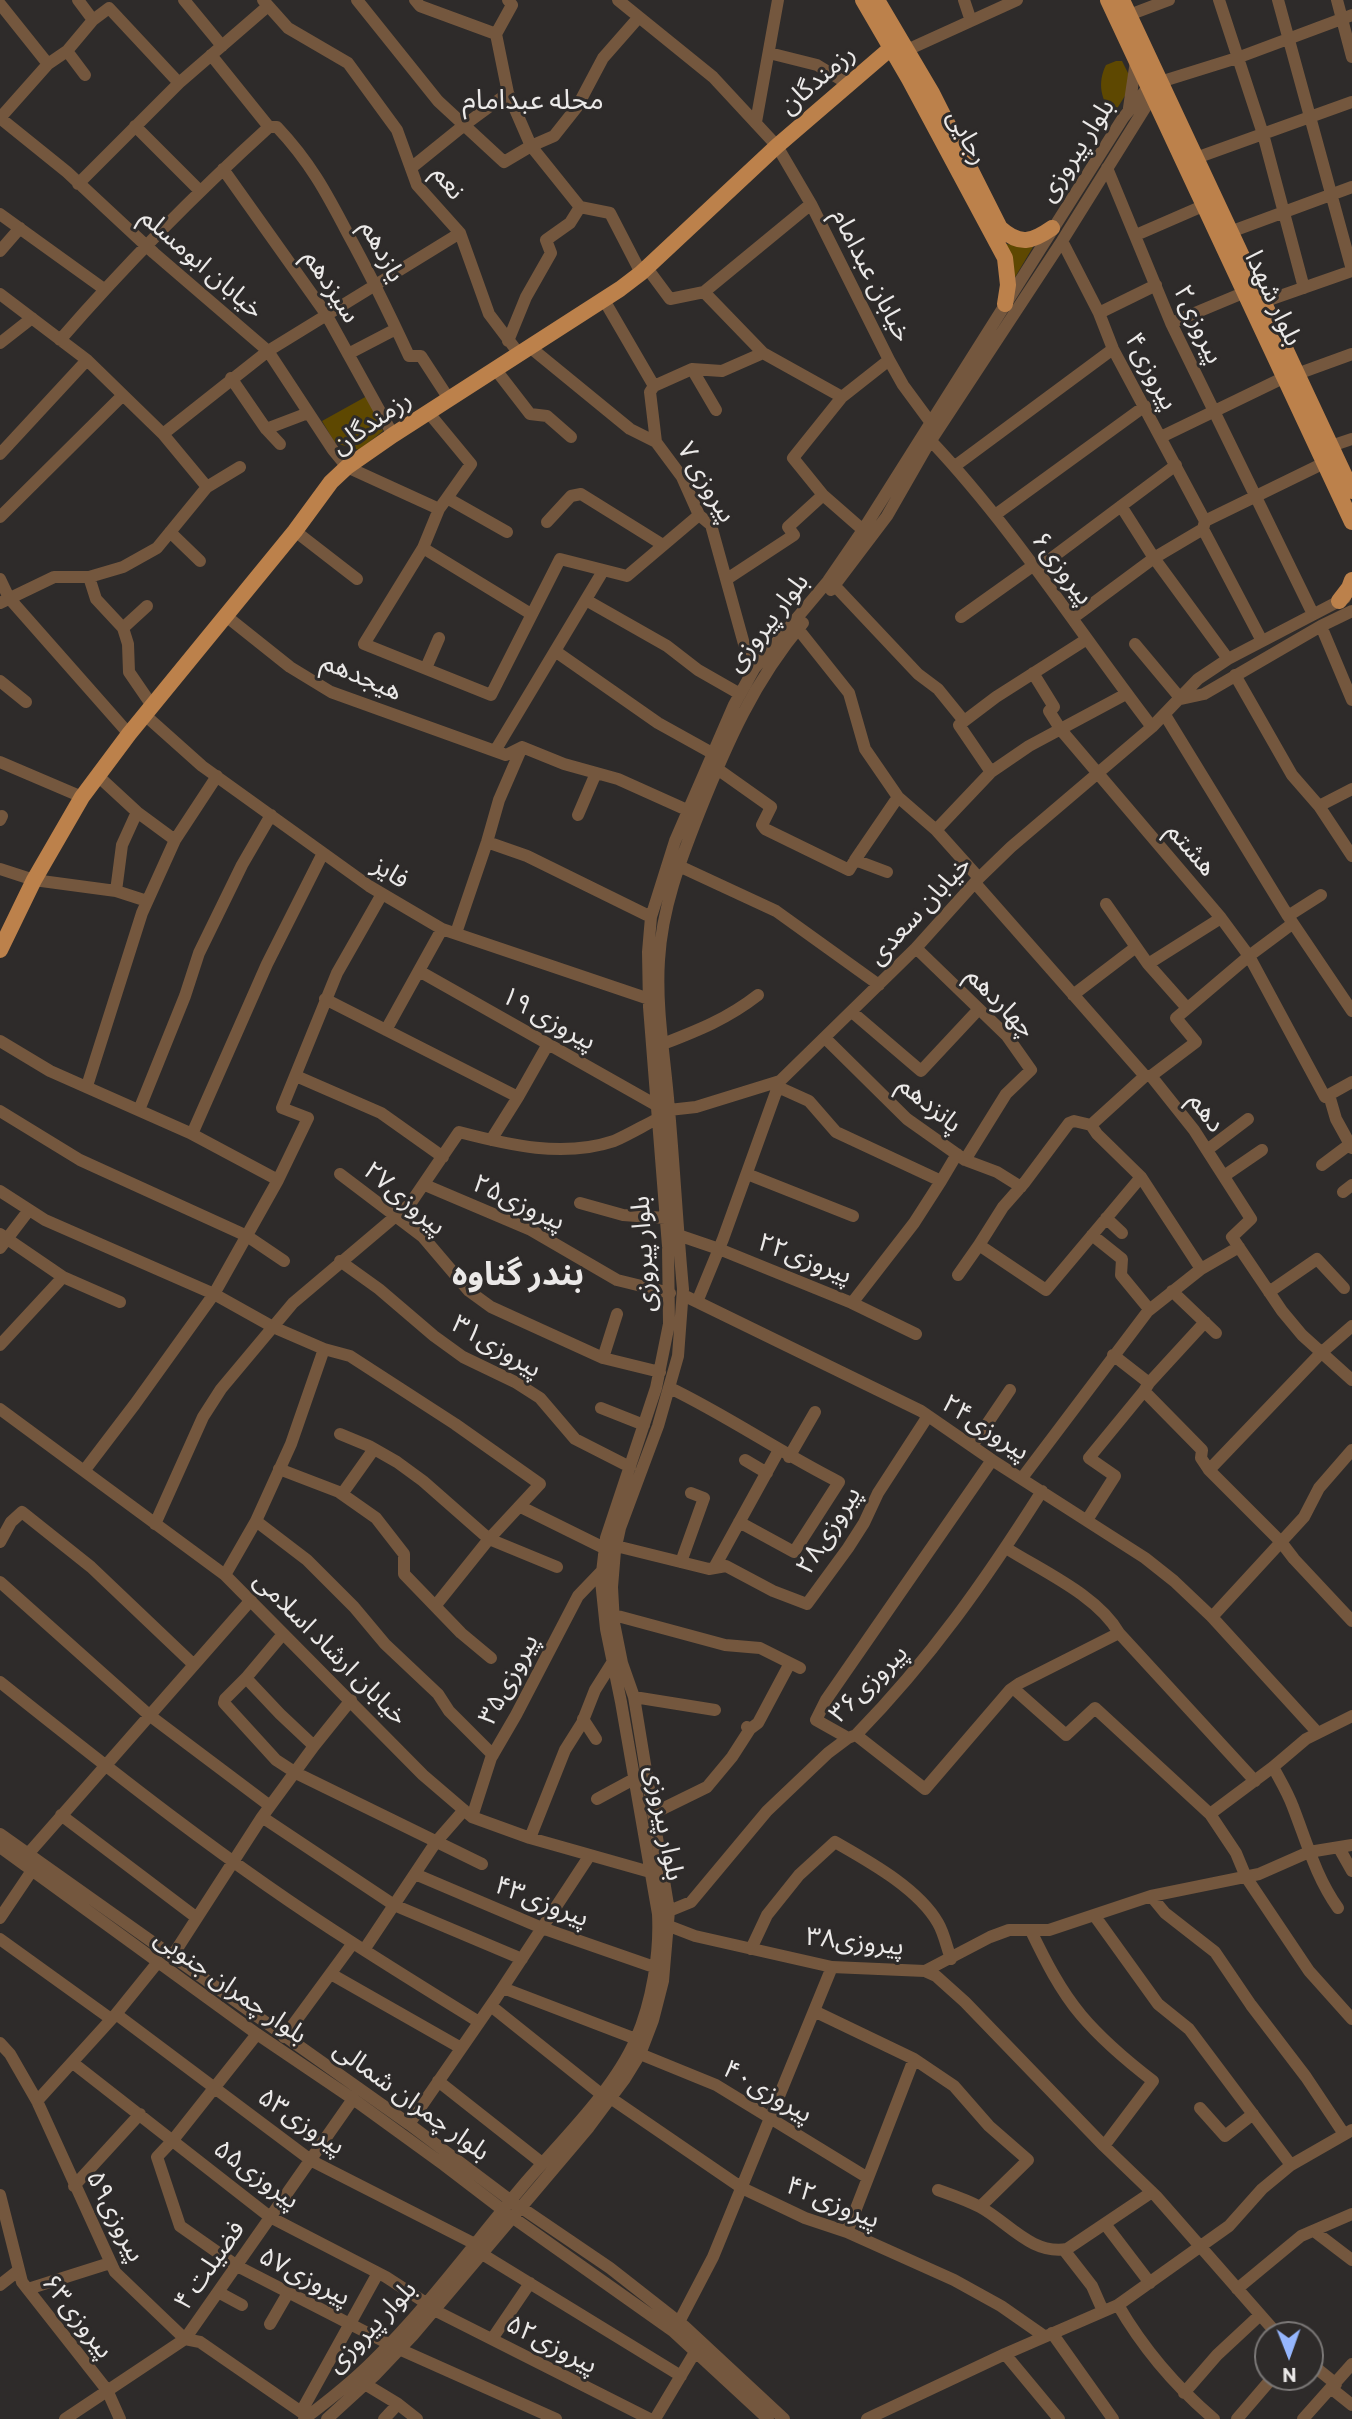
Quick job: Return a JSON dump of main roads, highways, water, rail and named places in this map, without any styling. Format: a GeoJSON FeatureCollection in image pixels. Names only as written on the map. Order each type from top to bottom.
{"type":"FeatureCollection","features":[{"type":"Feature","properties":{"kind":"main road","name":"رجایی"},"geometry":{"type":"LineString","coordinates":[[863,0],[937,117]]}},
{"type":"Feature","properties":{"kind":"main road","name":"رجایی"},"geometry":{"type":"LineString","coordinates":[[877,0],[907,50],[937,117],[977,193],[1005,258],[1008,285],[1005,304]]}},
{"type":"Feature","properties":{"kind":"main road"},"geometry":{"type":"LineString","coordinates":[[1109,0],[1136,60],[1154,88]]}},
{"type":"Feature","properties":{"kind":"main road"},"geometry":{"type":"LineString","coordinates":[[1125,8],[1154,88]]}},
{"type":"Feature","properties":{"kind":"main road","name":"رزمندگان"},"geometry":{"type":"LineString","coordinates":[[1,944],[82,797],[129,734],[295,531],[331,482],[347,467],[393,435],[526,352],[644,270],[777,146],[891,48]]}},
{"type":"Feature","properties":{"kind":"main road","name":"بلوار شهدا"},"geometry":{"type":"LineString","coordinates":[[1154,88],[1166,124],[1209,203],[1230,232],[1263,302],[1324,463],[1352,522]]}},
{"type":"Feature","properties":{"kind":"main road","name":"بلوار شهدا"},"geometry":{"type":"LineString","coordinates":[[1154,88],[1196,158],[1209,203],[1243,293],[1331,446],[1352,491]]}},
{"type":"Feature","properties":{"kind":"main road","name":"رجایی"},"geometry":{"type":"LineString","coordinates":[[977,193],[1000,228],[1013,238],[1032,240],[1057,235]]}},
{"type":"Feature","properties":{"kind":"main road"},"geometry":{"type":"LineString","coordinates":[[1345,598],[1352,580]]}},
{"type":"Feature","properties":{"kind":"district","name":"محله عبدامام"},"geometry":{"type":"Point","coordinates":[533,100]}},
{"type":"Feature","properties":{"kind":"district","name":"بندر گناوه"},"geometry":{"type":"Point","coordinates":[518,1274]}}]}
